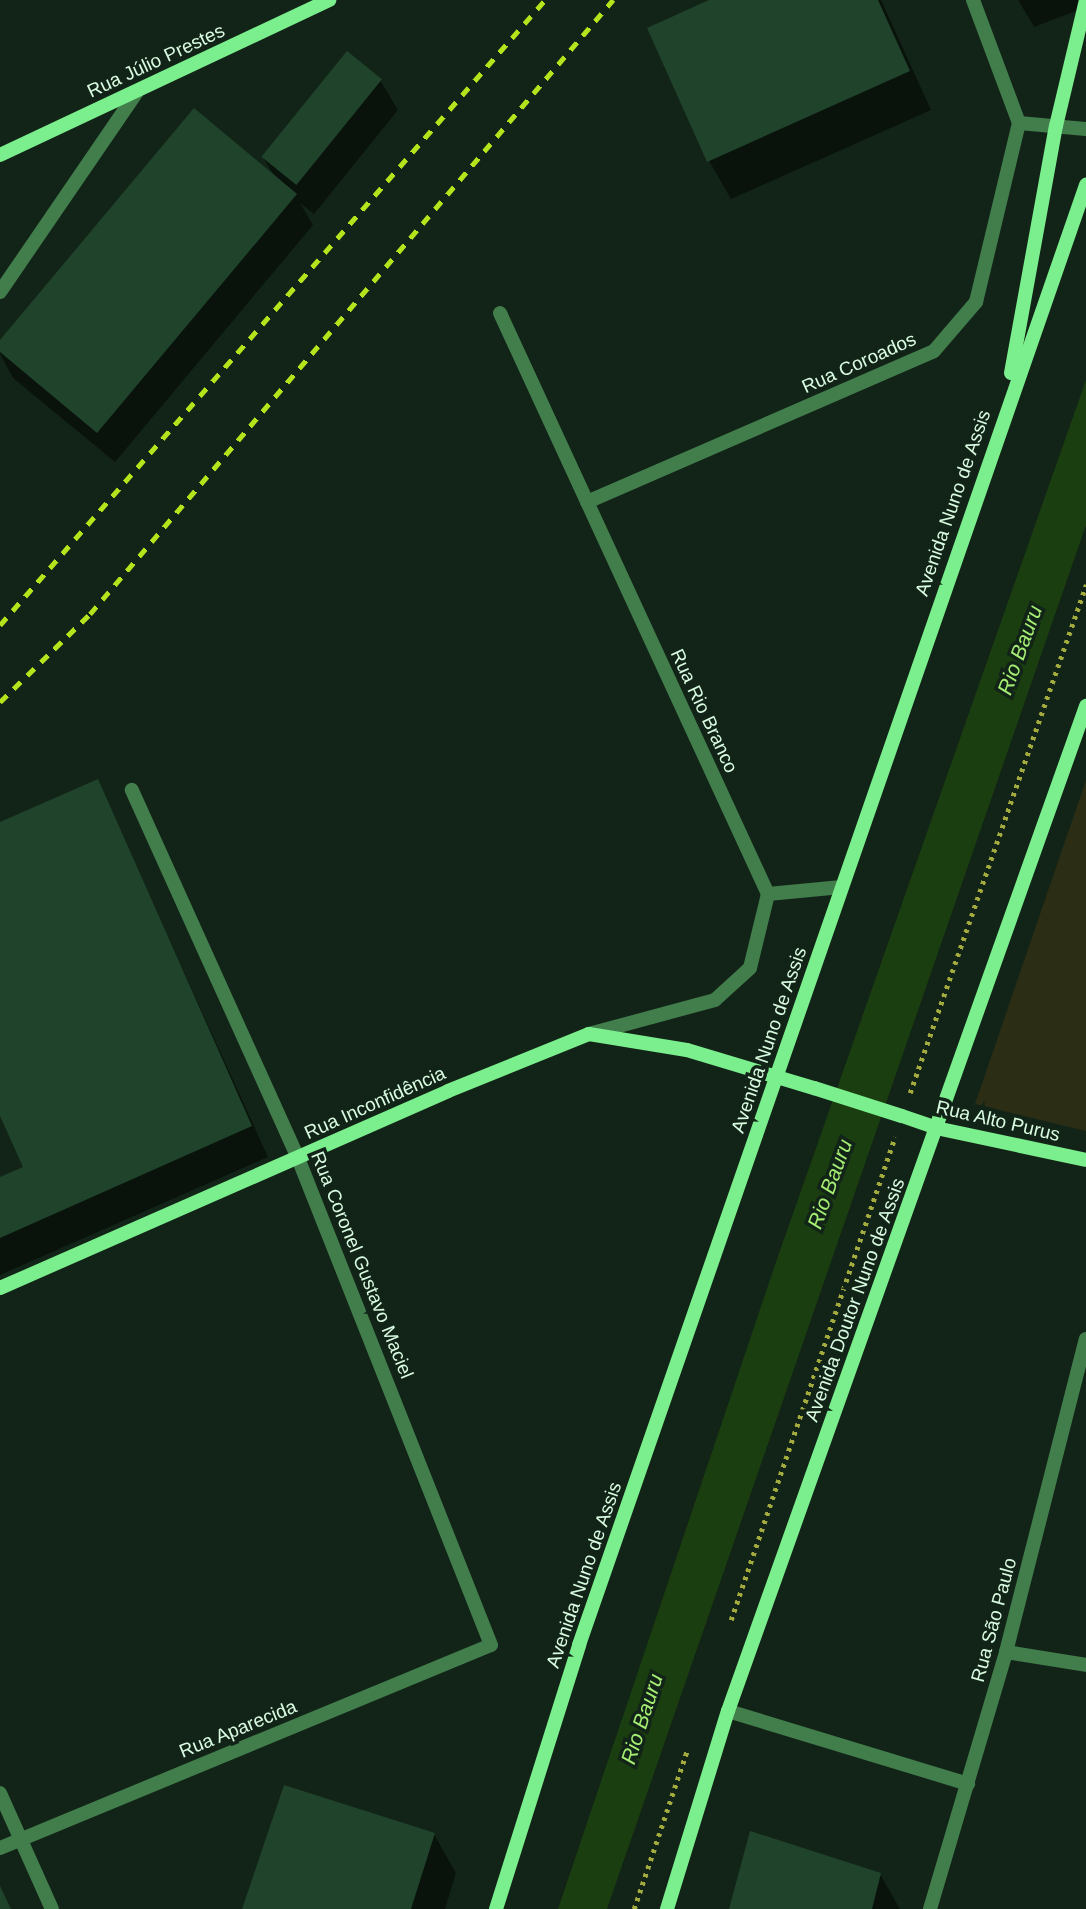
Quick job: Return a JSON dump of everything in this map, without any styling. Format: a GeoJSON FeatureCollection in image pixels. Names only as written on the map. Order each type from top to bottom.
{"type":"FeatureCollection","features":[{"type":"Feature","properties":{"kind":"main road","name":"Rua Júlio Prestes"},"geometry":{"type":"LineString","coordinates":[[0,155],[329,0]]}},
{"type":"Feature","properties":{"kind":"main road"},"geometry":{"type":"LineString","coordinates":[[1004,413],[1056,126],[1086,1]]}},
{"type":"Feature","properties":{"kind":"main road","name":"Avenida Nuno de Assis"},"geometry":{"type":"LineString","coordinates":[[496,1909],[579,1646],[1004,413],[1086,185]]}},
{"type":"Feature","properties":{"kind":"main road","name":"Avenida Doutor Nuno de Assis"},"geometry":{"type":"LineString","coordinates":[[667,1909],[728,1711],[1086,706]]}},
{"type":"Feature","properties":{"kind":"main road"},"geometry":{"type":"LineString","coordinates":[[589,1034],[687,1050],[778,1074]]}},
{"type":"Feature","properties":{"kind":"main road","name":"Rua Inconfidência"},"geometry":{"type":"LineString","coordinates":[[0,1288],[589,1034]]}},
{"type":"Feature","properties":{"kind":"main road","name":"Rua Alto Purus"},"geometry":{"type":"LineString","coordinates":[[778,1074],[936,1128],[1086,1160]]}},
{"type":"Feature","properties":{"kind":"street"},"geometry":{"type":"LineString","coordinates":[[973,0],[1019,123],[1086,129]]}},
{"type":"Feature","properties":{"kind":"street"},"geometry":{"type":"LineString","coordinates":[[0,292],[137,92]]}},
{"type":"Feature","properties":{"kind":"street","name":"Rua Coroados"},"geometry":{"type":"LineString","coordinates":[[587,502],[933,351],[976,302],[1019,123]]}},
{"type":"Feature","properties":{"kind":"street","name":"Rua Rio Branco"},"geometry":{"type":"LineString","coordinates":[[500,313],[768,894]]}},
{"type":"Feature","properties":{"kind":"street","name":"Rua Coronel Gustavo Maciel"},"geometry":{"type":"LineString","coordinates":[[132,790],[298,1158],[491,1645]]}},
{"type":"Feature","properties":{"kind":"street"},"geometry":{"type":"LineString","coordinates":[[589,1034],[715,1000],[750,968],[768,894],[842,887]]}},
{"type":"Feature","properties":{"kind":"street","name":"Rua São Paulo"},"geometry":{"type":"LineString","coordinates":[[930,1909],[1006,1653],[1086,1339]]}},
{"type":"Feature","properties":{"kind":"street","name":"Rua Aparecida"},"geometry":{"type":"LineString","coordinates":[[0,1848],[491,1645]]}},
{"type":"Feature","properties":{"kind":"street"},"geometry":{"type":"LineString","coordinates":[[1006,1653],[1086,1665]]}},
{"type":"Feature","properties":{"kind":"street"},"geometry":{"type":"LineString","coordinates":[[728,1711],[968,1784]]}},
{"type":"Feature","properties":{"kind":"street"},"geometry":{"type":"LineString","coordinates":[[0,1793],[52,1909]]}},
{"type":"Feature","properties":{"kind":"path"},"geometry":{"type":"LineString","coordinates":[[728,1631],[902,1116],[1086,585]]}},
{"type":"Feature","properties":{"kind":"path"},"geometry":{"type":"LineString","coordinates":[[634,1909],[692,1737]]}},
{"type":"Feature","properties":{"kind":"shaded area"},"geometry":{"type":"Polygon","coordinates":[[[1086,780],[1086,1131],[975,1104],[1086,780]]]}},
{"type":"Feature","properties":{"kind":"water","name":"Rio Bauru"},"geometry":{"type":"Polygon","coordinates":[[[1086,380],[1086,525],[607,1909],[558,1909],[776,1262],[1086,380]]]}},
{"type":"Feature","properties":{"kind":"building"},"geometry":{"type":"Polygon","coordinates":[[[709,0],[878,0],[910,71],[707,162],[647,28],[709,0]]]}},
{"type":"Feature","properties":{"kind":"building"},"geometry":{"type":"Polygon","coordinates":[[[347,51],[382,79],[296,185],[261,157],[347,51]]]}},
{"type":"Feature","properties":{"kind":"building"},"geometry":{"type":"Polygon","coordinates":[[[194,108],[297,194],[97,433],[0,352],[0,340],[194,108]]]}},
{"type":"Feature","properties":{"kind":"building"},"geometry":{"type":"Polygon","coordinates":[[[98,779],[252,1126],[0,1238],[0,1177],[23,1167],[0,1116],[0,822],[98,779]]]}},
{"type":"Feature","properties":{"kind":"building"},"geometry":{"type":"Polygon","coordinates":[[[284,1785],[435,1833],[411,1909],[242,1909],[284,1785]]]}},
{"type":"Feature","properties":{"kind":"building"},"geometry":{"type":"Polygon","coordinates":[[[750,1831],[881,1873],[872,1909],[729,1909],[750,1831]]]}},
{"type":"Feature","properties":{"kind":"building"},"geometry":{"type":"Polygon","coordinates":[[[0,1886],[11,1909],[0,1909],[0,1886]]]}},
{"type":"Feature","properties":{"kind":"railway"},"geometry":{"type":"LineString","coordinates":[[0,625],[545,0]]}},
{"type":"Feature","properties":{"kind":"railway"},"geometry":{"type":"LineString","coordinates":[[0,702],[90,614],[613,0]]}}]}
